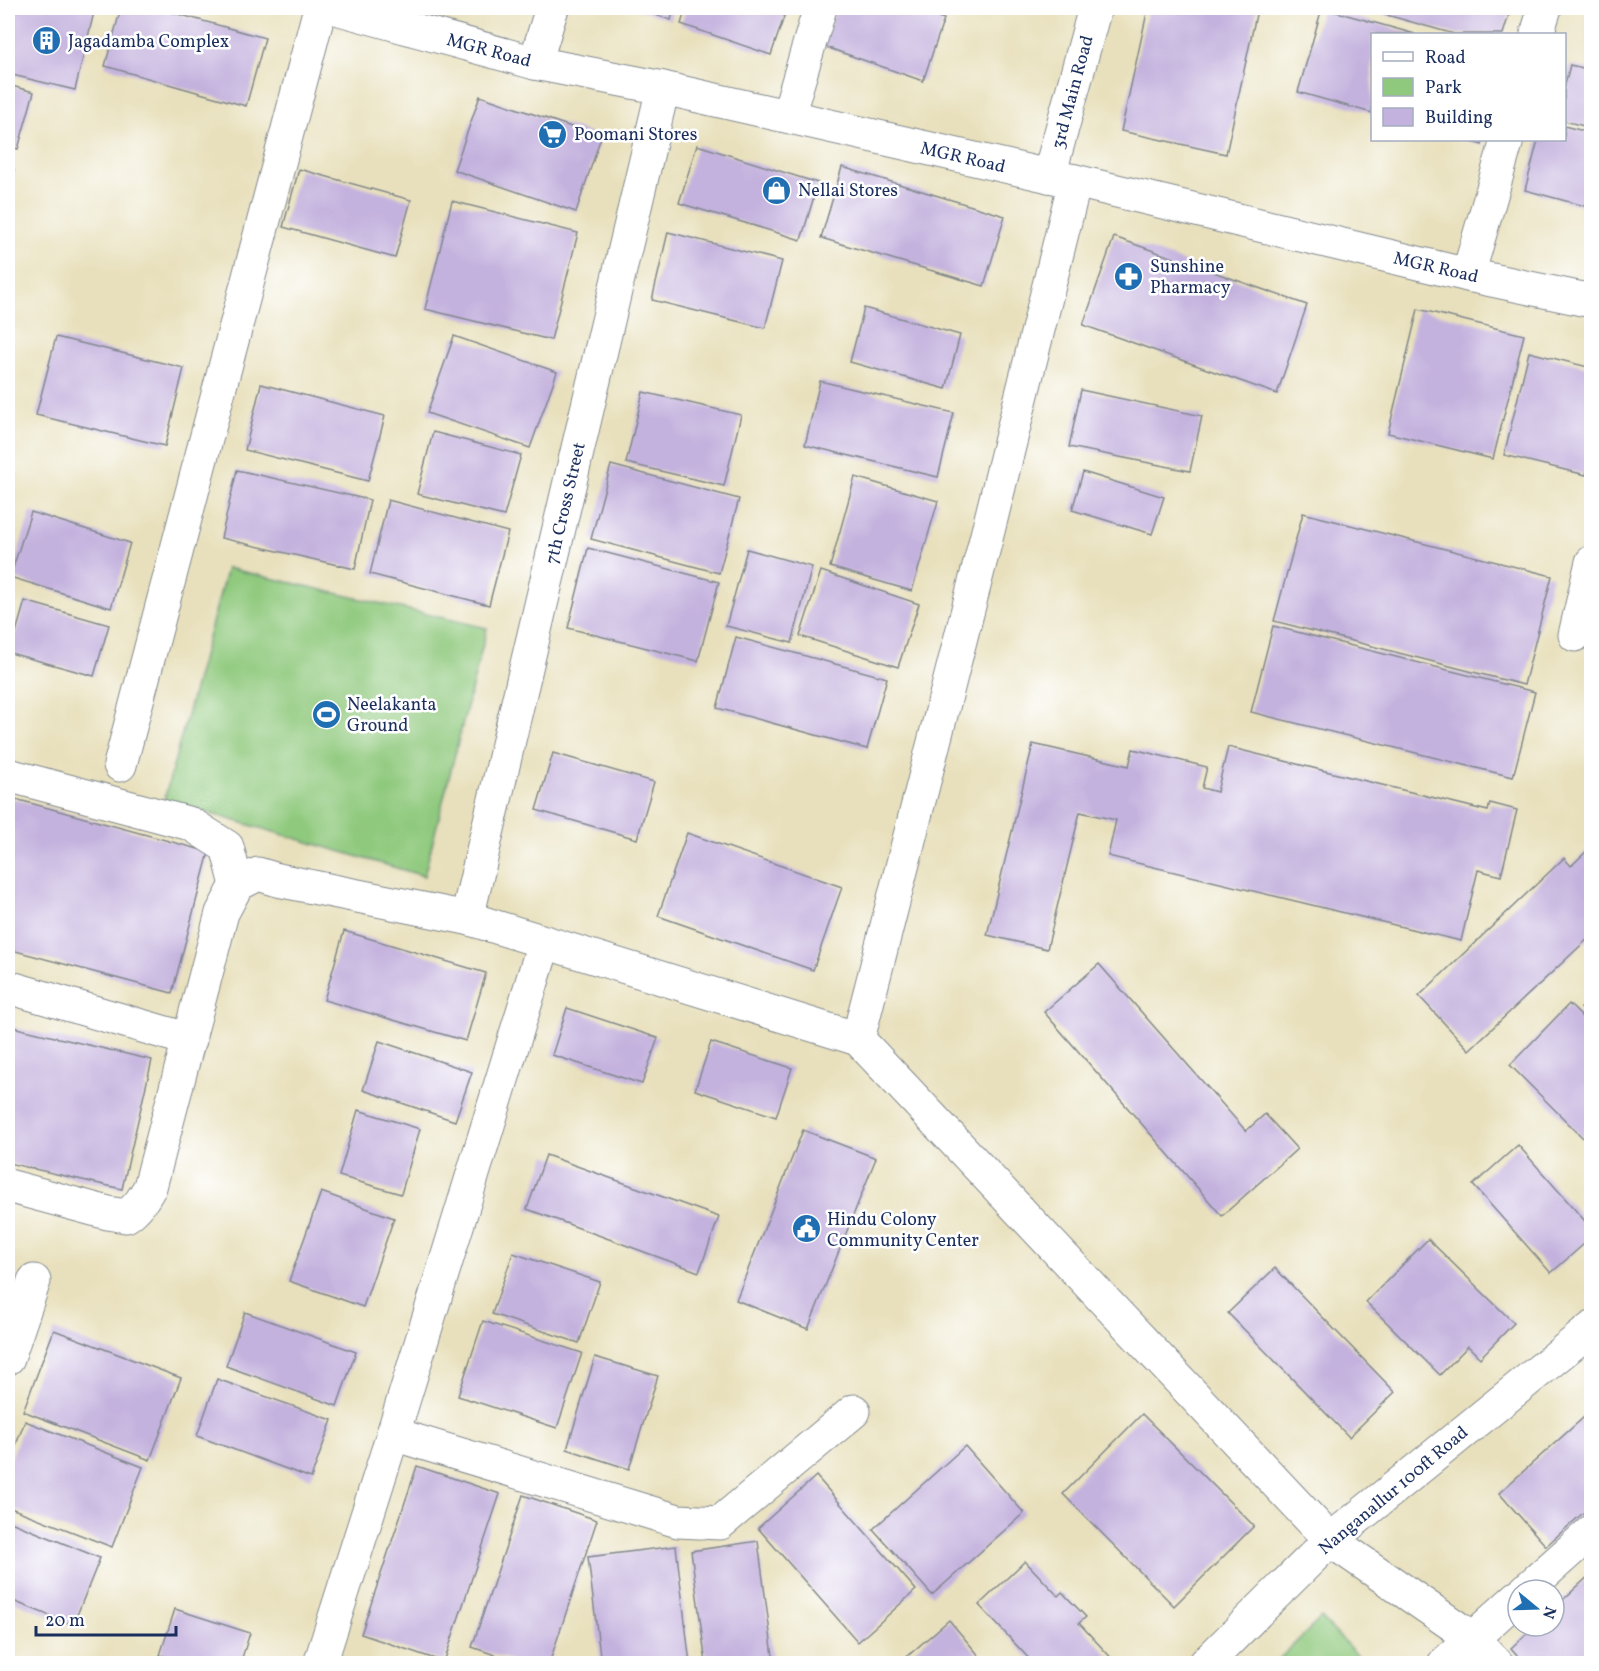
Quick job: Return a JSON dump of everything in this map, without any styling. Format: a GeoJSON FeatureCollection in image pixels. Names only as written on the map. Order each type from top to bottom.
{"type":"FeatureCollection","features":[{"type":"Feature","properties":{"kind":"street"},"geometry":{"type":"LineString","coordinates":[[120,765],[320,8]]}},
{"type":"Feature","properties":{"kind":"street","name":"MGR Road"},"geometry":{"type":"LineString","coordinates":[[336,8],[535,63],[788,116],[1062,178],[1468,275],[1592,301]]}},
{"type":"Feature","properties":{"kind":"street"},"geometry":{"type":"LineString","coordinates":[[535,63],[552,8]]}},
{"type":"Feature","properties":{"kind":"street"},"geometry":{"type":"LineString","coordinates":[[788,116],[820,8]]}},
{"type":"Feature","properties":{"kind":"street","name":"3rd Main Road"},"geometry":{"type":"LineString","coordinates":[[858,1039],[982,555],[1062,178],[1095,8]]}},
{"type":"Feature","properties":{"kind":"street"},"geometry":{"type":"LineString","coordinates":[[1537,33],[1545,8]]}},
{"type":"Feature","properties":{"kind":"street","name":"7th Cross Street"},"geometry":{"type":"LineString","coordinates":[[467,918],[663,88]]}},
{"type":"Feature","properties":{"kind":"street"},"geometry":{"type":"LineString","coordinates":[[1468,275],[1507,141]]}},
{"type":"Feature","properties":{"kind":"street"},"geometry":{"type":"LineString","coordinates":[[1575,635],[1592,562]]}},
{"type":"Feature","properties":{"kind":"street"},"geometry":{"type":"LineString","coordinates":[[8,775],[191,824],[227,847],[237,885]]}},
{"type":"Feature","properties":{"kind":"street"},"geometry":{"type":"LineString","coordinates":[[8,1186],[108,1213],[126,1216],[134,1211],[150,1187],[222,913],[237,885],[258,874],[467,918],[858,1039],[1330,1540],[1472,1638],[1497,1664]]}},
{"type":"Feature","properties":{"kind":"street"},"geometry":{"type":"LineString","coordinates":[[320,1664],[544,943]]}},
{"type":"Feature","properties":{"kind":"street"},"geometry":{"type":"LineString","coordinates":[[8,987],[190,1040]]}},
{"type":"Feature","properties":{"kind":"street"},"geometry":{"type":"LineString","coordinates":[[8,1358],[34,1281]]}},
{"type":"Feature","properties":{"kind":"street","name":"Nanganallur 100ft Road"},"geometry":{"type":"LineString","coordinates":[[1205,1664],[1330,1540],[1592,1328]]}},
{"type":"Feature","properties":{"kind":"street"},"geometry":{"type":"LineString","coordinates":[[393,1434],[678,1521],[720,1523],[854,1411]]}},
{"type":"Feature","properties":{"kind":"street"},"geometry":{"type":"LineString","coordinates":[[1539,1578],[1592,1531]]}},
{"type":"Feature","properties":{"kind":"street"},"geometry":{"type":"LineString","coordinates":[[1444,1664],[1506,1608]]}},
{"type":"Feature","properties":{"kind":"green space","name":"Neelakanta Ground"},"geometry":{"type":"Polygon","coordinates":[[[227,568],[487,628],[424,876],[164,800],[227,568]]]}},
{"type":"Feature","properties":{"kind":"green space"},"geometry":{"type":"Polygon","coordinates":[[[1321,1618],[1365,1663],[1275,1663],[1321,1618]]]}},
{"type":"Feature","properties":{"kind":"building","name":"Jagadamba Complex"},"geometry":{"type":"Polygon","coordinates":[[[8,8],[95,8],[75,90],[8,74],[8,8]]]}},
{"type":"Feature","properties":{"kind":"building"},"geometry":{"type":"Polygon","coordinates":[[[121,8],[156,8],[265,38],[246,106],[105,66],[121,8]]]}},
{"type":"Feature","properties":{"kind":"building"},"geometry":{"type":"Polygon","coordinates":[[[634,8],[674,8],[671,20],[634,8]]]}},
{"type":"Feature","properties":{"kind":"building"},"geometry":{"type":"Polygon","coordinates":[[[686,8],[787,8],[771,55],[681,24],[686,8]]]}},
{"type":"Feature","properties":{"kind":"building"},"geometry":{"type":"Polygon","coordinates":[[[836,8],[912,8],[944,19],[923,81],[823,46],[836,8]]]}},
{"type":"Feature","properties":{"kind":"building"},"geometry":{"type":"Polygon","coordinates":[[[1148,8],[1248,8],[1257,10],[1226,154],[1121,131],[1148,8]]]}},
{"type":"Feature","properties":{"kind":"building"},"geometry":{"type":"Polygon","coordinates":[[[1322,8],[1411,33],[1371,33],[1371,113],[1298,92],[1322,8]]]}},
{"type":"Feature","properties":{"kind":"building"},"geometry":{"type":"Polygon","coordinates":[[[1362,8],[1511,8],[1503,33],[1450,33],[1362,8]]]}},
{"type":"Feature","properties":{"kind":"building"},"geometry":{"type":"Polygon","coordinates":[[[1570,65],[1592,70],[1592,128],[1566,122],[1566,80],[1570,65]]]}},
{"type":"Feature","properties":{"kind":"building"},"geometry":{"type":"Polygon","coordinates":[[[8,85],[34,92],[18,149],[8,146],[8,85]]]}},
{"type":"Feature","properties":{"kind":"building"},"geometry":{"type":"Polygon","coordinates":[[[480,96],[601,137],[576,212],[454,170],[480,96]]]}},
{"type":"Feature","properties":{"kind":"building"},"geometry":{"type":"Polygon","coordinates":[[[1566,126],[1592,133],[1592,208],[1525,190],[1538,141],[1566,141],[1566,126]]]}},
{"type":"Feature","properties":{"kind":"building"},"geometry":{"type":"Polygon","coordinates":[[[1469,141],[1483,141],[1482,145],[1469,141]]]}},
{"type":"Feature","properties":{"kind":"building"},"geometry":{"type":"Polygon","coordinates":[[[697,145],[818,183],[801,240],[679,203],[697,145]]]}},
{"type":"Feature","properties":{"kind":"building"},"geometry":{"type":"Polygon","coordinates":[[[842,167],[1005,216],[984,286],[821,238],[842,167]]]}},
{"type":"Feature","properties":{"kind":"building"},"geometry":{"type":"Polygon","coordinates":[[[8,168],[14,170],[8,190],[8,168]]]}},
{"type":"Feature","properties":{"kind":"building"},"geometry":{"type":"Polygon","coordinates":[[[299,169],[411,200],[395,258],[283,227],[299,169]]]}},
{"type":"Feature","properties":{"kind":"building"},"geometry":{"type":"Polygon","coordinates":[[[452,201],[578,233],[551,340],[425,309],[452,201]]]}},
{"type":"Feature","properties":{"kind":"building"},"geometry":{"type":"Polygon","coordinates":[[[668,232],[782,261],[765,328],[652,300],[668,232]]]}},
{"type":"Feature","properties":{"kind":"building"},"geometry":{"type":"Polygon","coordinates":[[[1114,237],[1307,305],[1277,394],[1083,325],[1114,237]]]}},
{"type":"Feature","properties":{"kind":"building"},"geometry":{"type":"Polygon","coordinates":[[[864,308],[960,335],[946,389],[850,362],[864,308]]]}},
{"type":"Feature","properties":{"kind":"building"},"geometry":{"type":"Polygon","coordinates":[[[1418,309],[1524,335],[1493,459],[1388,433],[1418,309]]]}},
{"type":"Feature","properties":{"kind":"building"},"geometry":{"type":"Polygon","coordinates":[[[454,336],[557,372],[530,448],[427,413],[454,336]]]}},
{"type":"Feature","properties":{"kind":"building"},"geometry":{"type":"Polygon","coordinates":[[[56,337],[184,368],[165,446],[36,415],[56,337]]]}},
{"type":"Feature","properties":{"kind":"building"},"geometry":{"type":"Polygon","coordinates":[[[1529,352],[1592,368],[1592,455],[1586,475],[1504,455],[1529,352]]]}},
{"type":"Feature","properties":{"kind":"building"},"geometry":{"type":"Polygon","coordinates":[[[820,381],[954,413],[938,477],[805,445],[820,381]]]}},
{"type":"Feature","properties":{"kind":"building"},"geometry":{"type":"Polygon","coordinates":[[[261,384],[385,416],[368,481],[245,450],[261,384]]]}},
{"type":"Feature","properties":{"kind":"building"},"geometry":{"type":"Polygon","coordinates":[[[1081,390],[1202,416],[1190,471],[1069,447],[1081,390]]]}},
{"type":"Feature","properties":{"kind":"building"},"geometry":{"type":"Polygon","coordinates":[[[643,392],[741,415],[724,486],[626,463],[643,392]]]}},
{"type":"Feature","properties":{"kind":"building"},"geometry":{"type":"Polygon","coordinates":[[[433,432],[521,455],[504,516],[417,494],[433,432]]]}},
{"type":"Feature","properties":{"kind":"building"},"geometry":{"type":"Polygon","coordinates":[[[611,465],[739,499],[719,573],[591,539],[611,465]]]}},
{"type":"Feature","properties":{"kind":"building"},"geometry":{"type":"Polygon","coordinates":[[[237,470],[370,500],[355,569],[221,538],[237,470]]]}},
{"type":"Feature","properties":{"kind":"building"},"geometry":{"type":"Polygon","coordinates":[[[1083,472],[1164,497],[1152,534],[1072,510],[1083,472]]]}},
{"type":"Feature","properties":{"kind":"building"},"geometry":{"type":"Polygon","coordinates":[[[855,477],[938,501],[912,591],[830,567],[855,477]]]}},
{"type":"Feature","properties":{"kind":"building"},"geometry":{"type":"Polygon","coordinates":[[[388,500],[508,532],[489,605],[370,574],[388,500]]]}},
{"type":"Feature","properties":{"kind":"building"},"geometry":{"type":"Polygon","coordinates":[[[31,512],[130,543],[111,608],[10,577],[31,512]]]}},
{"type":"Feature","properties":{"kind":"building"},"geometry":{"type":"Polygon","coordinates":[[[1303,513],[1552,576],[1524,685],[1274,621],[1303,513]]]}},
{"type":"Feature","properties":{"kind":"building"},"geometry":{"type":"Polygon","coordinates":[[[588,548],[719,582],[698,661],[568,628],[588,548]]]}},
{"type":"Feature","properties":{"kind":"building"},"geometry":{"type":"Polygon","coordinates":[[[747,549],[812,567],[792,643],[726,626],[747,549]]]}},
{"type":"Feature","properties":{"kind":"building"},"geometry":{"type":"Polygon","coordinates":[[[821,571],[919,604],[898,667],[800,636],[821,571]]]}},
{"type":"Feature","properties":{"kind":"building"},"geometry":{"type":"Polygon","coordinates":[[[25,601],[109,625],[94,676],[10,653],[25,601]]]}},
{"type":"Feature","properties":{"kind":"building"},"geometry":{"type":"Polygon","coordinates":[[[1273,626],[1535,692],[1513,777],[1251,712],[1273,626]]]}},
{"type":"Feature","properties":{"kind":"building"},"geometry":{"type":"Polygon","coordinates":[[[736,637],[887,678],[867,749],[717,708],[736,637]]]}},
{"type":"Feature","properties":{"kind":"building"},"geometry":{"type":"Polygon","coordinates":[[[1033,744],[1129,766],[1133,749],[1207,767],[1202,788],[1217,792],[1228,747],[1488,811],[1490,803],[1517,810],[1501,876],[1478,870],[1461,941],[1108,856],[1116,820],[1080,812],[1047,949],[987,935],[1033,744]]]}},
{"type":"Feature","properties":{"kind":"building"},"geometry":{"type":"Polygon","coordinates":[[[553,753],[654,782],[637,839],[536,810],[553,753]]]}},
{"type":"Feature","properties":{"kind":"building"},"geometry":{"type":"Polygon","coordinates":[[[8,797],[209,852],[172,993],[8,949],[8,797]]]}},
{"type":"Feature","properties":{"kind":"building"},"geometry":{"type":"Polygon","coordinates":[[[687,833],[842,887],[813,970],[658,916],[687,833]]]}},
{"type":"Feature","properties":{"kind":"building"},"geometry":{"type":"Polygon","coordinates":[[[1590,848],[1592,935],[1469,1050],[1419,996],[1564,858],[1571,866],[1590,848]]]}},
{"type":"Feature","properties":{"kind":"building"},"geometry":{"type":"Polygon","coordinates":[[[344,931],[486,973],[466,1041],[324,1000],[344,931]]]}},
{"type":"Feature","properties":{"kind":"building"},"geometry":{"type":"Polygon","coordinates":[[[1099,964],[1246,1131],[1265,1114],[1297,1149],[1222,1216],[1044,1012],[1099,964]]]}},
{"type":"Feature","properties":{"kind":"building"},"geometry":{"type":"Polygon","coordinates":[[[1592,998],[1592,1019],[1581,1008],[1592,998]]]}},
{"type":"Feature","properties":{"kind":"building"},"geometry":{"type":"Polygon","coordinates":[[[1569,1004],[1592,1027],[1592,1147],[1510,1065],[1569,1004]]]}},
{"type":"Feature","properties":{"kind":"building"},"geometry":{"type":"Polygon","coordinates":[[[567,1008],[658,1038],[642,1084],[552,1055],[567,1008]]]}},
{"type":"Feature","properties":{"kind":"building"},"geometry":{"type":"Polygon","coordinates":[[[8,1026],[152,1060],[122,1189],[8,1163],[8,1026]]]}},
{"type":"Feature","properties":{"kind":"building"},"geometry":{"type":"Polygon","coordinates":[[[379,1041],[472,1072],[455,1121],[363,1090],[379,1041]]]}},
{"type":"Feature","properties":{"kind":"building"},"geometry":{"type":"Polygon","coordinates":[[[711,1042],[792,1068],[776,1117],[695,1090],[711,1042]]]}},
{"type":"Feature","properties":{"kind":"building"},"geometry":{"type":"Polygon","coordinates":[[[358,1110],[420,1129],[401,1194],[339,1176],[358,1110]]]}},
{"type":"Feature","properties":{"kind":"building","name":"Hindu Colony Community Center"},"geometry":{"type":"Polygon","coordinates":[[[803,1130],[876,1158],[808,1329],[736,1300],[803,1130]]]}},
{"type":"Feature","properties":{"kind":"building"},"geometry":{"type":"Polygon","coordinates":[[[1518,1145],[1592,1229],[1592,1237],[1551,1273],[1473,1185],[1518,1145]]]}},
{"type":"Feature","properties":{"kind":"building"},"geometry":{"type":"Polygon","coordinates":[[[546,1155],[719,1217],[699,1272],[527,1209],[546,1155]]]}},
{"type":"Feature","properties":{"kind":"building"},"geometry":{"type":"Polygon","coordinates":[[[321,1192],[394,1218],[363,1307],[289,1281],[321,1192]]]}},
{"type":"Feature","properties":{"kind":"building"},"geometry":{"type":"Polygon","coordinates":[[[1428,1239],[1514,1323],[1480,1358],[1468,1346],[1440,1375],[1366,1302],[1428,1239]]]}},
{"type":"Feature","properties":{"kind":"building"},"geometry":{"type":"Polygon","coordinates":[[[513,1253],[600,1282],[579,1343],[492,1314],[513,1253]]]}},
{"type":"Feature","properties":{"kind":"building"},"geometry":{"type":"Polygon","coordinates":[[[1275,1268],[1395,1392],[1349,1437],[1228,1313],[1275,1268]]]}},
{"type":"Feature","properties":{"kind":"building"},"geometry":{"type":"Polygon","coordinates":[[[245,1312],[356,1352],[337,1406],[226,1366],[245,1312]]]}},
{"type":"Feature","properties":{"kind":"building"},"geometry":{"type":"Polygon","coordinates":[[[483,1321],[582,1353],[557,1428],[458,1396],[483,1321]]]}},
{"type":"Feature","properties":{"kind":"building"},"geometry":{"type":"Polygon","coordinates":[[[54,1330],[181,1378],[150,1460],[23,1411],[54,1330]]]}},
{"type":"Feature","properties":{"kind":"building"},"geometry":{"type":"Polygon","coordinates":[[[595,1357],[658,1376],[629,1469],[567,1449],[595,1357]]]}},
{"type":"Feature","properties":{"kind":"building"},"geometry":{"type":"Polygon","coordinates":[[[217,1379],[332,1420],[311,1478],[197,1436],[217,1379]]]}},
{"type":"Feature","properties":{"kind":"building"},"geometry":{"type":"Polygon","coordinates":[[[1592,1410],[1592,1505],[1546,1546],[1499,1493],[1592,1410]]]}},
{"type":"Feature","properties":{"kind":"building"},"geometry":{"type":"Polygon","coordinates":[[[1142,1414],[1254,1526],[1174,1606],[1063,1494],[1142,1414]]]}},
{"type":"Feature","properties":{"kind":"building"},"geometry":{"type":"Polygon","coordinates":[[[25,1421],[143,1467],[112,1547],[8,1507],[8,1466],[25,1421]]]}},
{"type":"Feature","properties":{"kind":"building"},"geometry":{"type":"Polygon","coordinates":[[[965,1446],[1024,1513],[932,1595],[873,1529],[965,1446]]]}},
{"type":"Feature","properties":{"kind":"building"},"geometry":{"type":"Polygon","coordinates":[[[417,1466],[500,1494],[444,1662],[361,1634],[417,1466]]]}},
{"type":"Feature","properties":{"kind":"building"},"geometry":{"type":"Polygon","coordinates":[[[816,1476],[916,1590],[858,1642],[758,1528],[816,1476]]]}},
{"type":"Feature","properties":{"kind":"building"},"geometry":{"type":"Polygon","coordinates":[[[523,1495],[597,1520],[549,1664],[521,1664],[472,1647],[523,1495]]]}},
{"type":"Feature","properties":{"kind":"building"},"geometry":{"type":"Polygon","coordinates":[[[8,1521],[100,1558],[73,1625],[8,1599],[8,1521]]]}},
{"type":"Feature","properties":{"kind":"building"},"geometry":{"type":"Polygon","coordinates":[[[758,1541],[774,1664],[706,1664],[691,1551],[758,1541]]]}},
{"type":"Feature","properties":{"kind":"building"},"geometry":{"type":"Polygon","coordinates":[[[676,1546],[690,1664],[601,1664],[588,1557],[676,1546]]]}},
{"type":"Feature","properties":{"kind":"building"},"geometry":{"type":"Polygon","coordinates":[[[1025,1561],[1058,1596],[1062,1592],[1086,1617],[1079,1623],[1117,1664],[1034,1664],[979,1605],[1025,1561]]]}},
{"type":"Feature","properties":{"kind":"building"},"geometry":{"type":"Polygon","coordinates":[[[1592,1573],[1592,1664],[1525,1664],[1511,1648],[1522,1638],[1566,1638],[1566,1597],[1592,1573]]]}},
{"type":"Feature","properties":{"kind":"building"},"geometry":{"type":"Polygon","coordinates":[[[175,1609],[250,1633],[240,1664],[186,1664],[160,1655],[175,1609]]]}},
{"type":"Feature","properties":{"kind":"building"},"geometry":{"type":"Polygon","coordinates":[[[949,1620],[986,1664],[904,1664],[902,1661],[949,1620]]]}},
{"type":"Feature","properties":{"kind":"place","name":"Jagadamba Complex"},"geometry":{"type":"Point","coordinates":[47,41]}},
{"type":"Feature","properties":{"kind":"place","name":"Poomani Stores"},"geometry":{"type":"Point","coordinates":[553,134]}},
{"type":"Feature","properties":{"kind":"place","name":"Nellai Stores"},"geometry":{"type":"Point","coordinates":[777,190]}},
{"type":"Feature","properties":{"kind":"place","name":"Sunshine Pharmacy"},"geometry":{"type":"Point","coordinates":[1129,276]}},
{"type":"Feature","properties":{"kind":"place","name":"Neelakanta Ground"},"geometry":{"type":"Point","coordinates":[326,714]}},
{"type":"Feature","properties":{"kind":"place","name":"Hindu Colony Community Center"},"geometry":{"type":"Point","coordinates":[806,1229]}}]}
